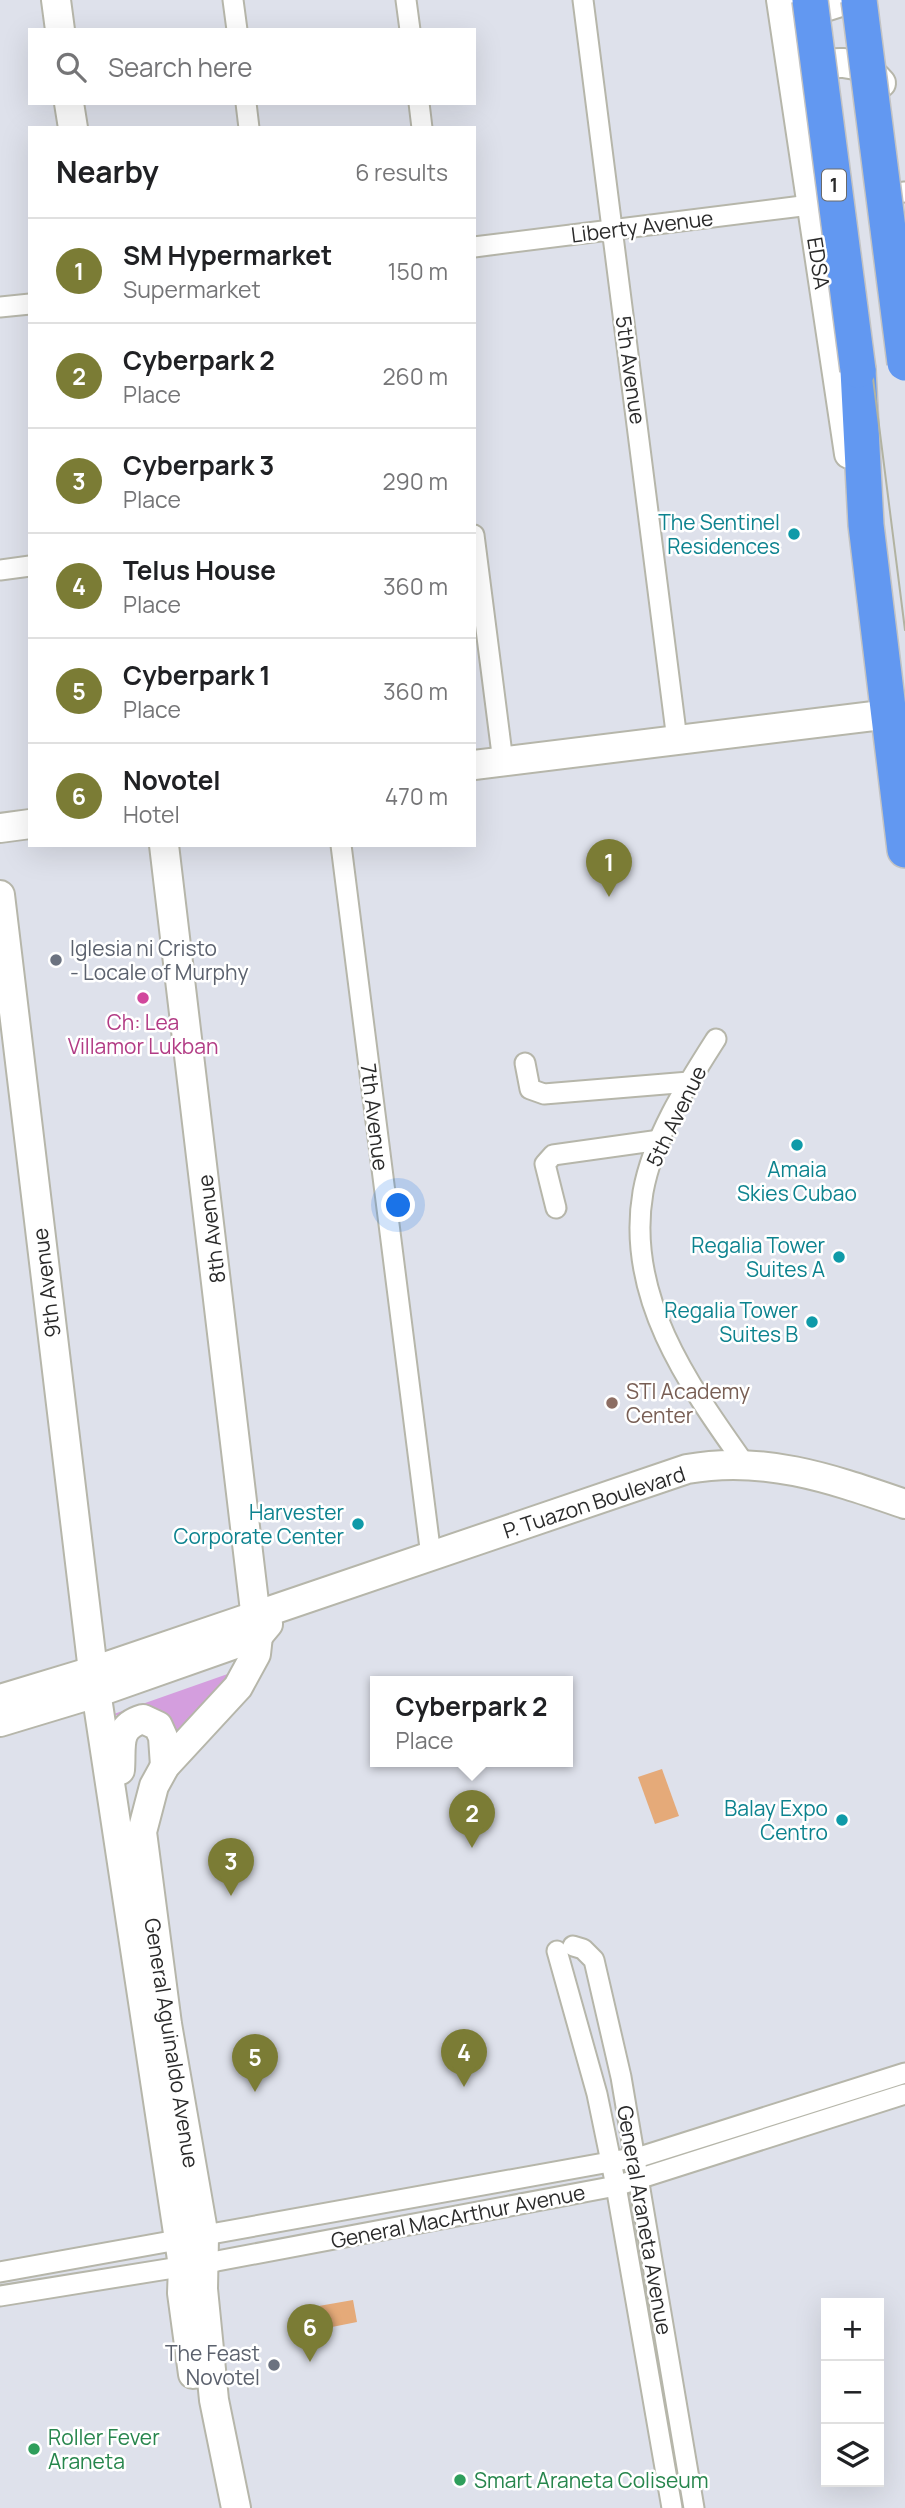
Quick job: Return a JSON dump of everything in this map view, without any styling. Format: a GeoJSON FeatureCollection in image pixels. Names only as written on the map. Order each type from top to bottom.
{"type":"FeatureCollection","features":[{"type":"Feature","properties":{"kind":"highway","name":"EDSA"},"geometry":{"type":"LineString","coordinates":[[810,0],[858,370],[866,525],[905,850]]}},
{"type":"Feature","properties":{"kind":"highway"},"geometry":{"type":"LineString","coordinates":[[859,0],[905,363]]}},
{"type":"Feature","properties":{"kind":"street"},"geometry":{"type":"LineString","coordinates":[[56,0],[60,28]]}},
{"type":"Feature","properties":{"kind":"street"},"geometry":{"type":"LineString","coordinates":[[233,0],[237,28]]}},
{"type":"Feature","properties":{"kind":"street"},"geometry":{"type":"LineString","coordinates":[[406,0],[410,28]]}},
{"type":"Feature","properties":{"kind":"street","name":"5th Avenue"},"geometry":{"type":"LineString","coordinates":[[583,0],[677,740]]}},
{"type":"Feature","properties":{"kind":"street","name":"EDSA"},"geometry":{"type":"LineString","coordinates":[[781,0],[848,451],[866,525]]}},
{"type":"Feature","properties":{"kind":"street"},"geometry":{"type":"LineString","coordinates":[[797,0],[817,6],[847,0]]}},
{"type":"Feature","properties":{"kind":"street"},"geometry":{"type":"LineString","coordinates":[[873,0],[901,192],[905,246]]}},
{"type":"Feature","properties":{"kind":"street"},"geometry":{"type":"LineString","coordinates":[[793,94],[812,71],[833,63],[863,68],[885,88]]}},
{"type":"Feature","properties":{"kind":"street"},"geometry":{"type":"LineString","coordinates":[[69,105],[72,126]]}},
{"type":"Feature","properties":{"kind":"street"},"geometry":{"type":"LineString","coordinates":[[246,105],[249,126]]}},
{"type":"Feature","properties":{"kind":"street"},"geometry":{"type":"LineString","coordinates":[[419,105],[422,126]]}},
{"type":"Feature","properties":{"kind":"street","name":"Liberty Avenue"},"geometry":{"type":"LineString","coordinates":[[476,247],[810,205]]}},
{"type":"Feature","properties":{"kind":"street"},"geometry":{"type":"LineString","coordinates":[[0,307],[28,303]]}},
{"type":"Feature","properties":{"kind":"street"},"geometry":{"type":"LineString","coordinates":[[476,551],[503,762]]}},
{"type":"Feature","properties":{"kind":"street"},"geometry":{"type":"LineString","coordinates":[[0,569],[28,566]]}},
{"type":"Feature","properties":{"kind":"street"},"geometry":{"type":"LineString","coordinates":[[476,765],[890,714]]}},
{"type":"Feature","properties":{"kind":"street"},"geometry":{"type":"LineString","coordinates":[[0,828],[28,824]]}},
{"type":"Feature","properties":{"kind":"street","name":"8th Avenue"},"geometry":{"type":"LineString","coordinates":[[164,847],[258,1625]]}},
{"type":"Feature","properties":{"kind":"street","name":"7th Avenue"},"geometry":{"type":"LineString","coordinates":[[341,847],[431,1556]]}},
{"type":"Feature","properties":{"kind":"street","name":"9th Avenue"},"geometry":{"type":"LineString","coordinates":[[0,895],[94,1682]]}},
{"type":"Feature","properties":{"kind":"street","name":"5th Avenue"},"geometry":{"type":"LineString","coordinates":[[716,1040],[689,1082],[660,1140],[643,1193],[644,1262],[654,1310],[665,1339],[694,1393],[744,1463]]}},
{"type":"Feature","properties":{"kind":"street"},"geometry":{"type":"LineString","coordinates":[[525,1063],[530,1089],[544,1094],[689,1082]]}},
{"type":"Feature","properties":{"kind":"street"},"geometry":{"type":"LineString","coordinates":[[556,1208],[545,1164],[553,1155],[660,1140]]}},
{"type":"Feature","properties":{"kind":"street","name":"P. Tuazon Boulevard"},"geometry":{"type":"LineString","coordinates":[[0,1722],[94,1682],[258,1625],[287,1603],[687,1469],[744,1463],[809,1472],[905,1504]]}},
{"type":"Feature","properties":{"kind":"street","name":"General Aguinaldo Avenue"},"geometry":{"type":"LineString","coordinates":[[216,2508],[200,2422],[182,2293],[192,2251],[142,1832],[145,1812],[154,1786],[165,1766],[238,1687],[256,1654],[258,1625]]}},
{"type":"Feature","properties":{"kind":"street","name":"P. Tuazon Boulevard"},"geometry":{"type":"LineString","coordinates":[[0,1699],[94,1682]]}},
{"type":"Feature","properties":{"kind":"street","name":"General Aguinaldo Avenue"},"geometry":{"type":"LineString","coordinates":[[94,1682],[113,1806],[192,2251],[203,2289],[214,2400],[236,2508]]}},
{"type":"Feature","properties":{"kind":"street"},"geometry":{"type":"LineString","coordinates":[[113,1806],[120,1774],[122,1731],[130,1723],[143,1719],[159,1726],[165,1766]]}},
{"type":"Feature","properties":{"kind":"street","name":"General Araneta Avenue"},"geometry":{"type":"LineString","coordinates":[[672,2508],[616,2186],[565,1949],[583,1949],[594,1960],[621,2077],[694,2508]]}},
{"type":"Feature","properties":{"kind":"street","name":"General MacArthur Avenue"},"geometry":{"type":"LineString","coordinates":[[0,2296],[192,2251],[634,2158],[905,2073]]}},
{"type":"Feature","properties":{"kind":"street","name":"General MacArthur Avenue"},"geometry":{"type":"LineString","coordinates":[[0,2272],[192,2251],[616,2186],[905,2094]]}},
{"type":"Feature","properties":{"kind":"shaded area"},"geometry":{"type":"Polygon","coordinates":[[[239,1670],[171,1753],[155,1717],[111,1715],[239,1670]]]}},
{"type":"Feature","properties":{"kind":"shaded area"},"geometry":{"type":"Polygon","coordinates":[[[662,1769],[679,1816],[655,1824],[638,1777],[662,1769]]]}},
{"type":"Feature","properties":{"kind":"shaded area"},"geometry":{"type":"Polygon","coordinates":[[[353,2300],[357,2322],[317,2330],[313,2307],[353,2300]]]}},
{"type":"Feature","properties":{"kind":"tram line"},"geometry":{"type":"LineString","coordinates":[[825,0],[905,630]]}},
{"type":"Feature","properties":{"kind":"place","name":"The Sentinel Residences"},"geometry":{"type":"Point","coordinates":[794,534]}},
{"type":"Feature","properties":{"kind":"place","name":"SM Hypermarket"},"geometry":{"type":"Point","coordinates":[609,897]}},
{"type":"Feature","properties":{"kind":"place","name":"Iglesia ni Cristo - Locale of Murphy"},"geometry":{"type":"Point","coordinates":[56,960]}},
{"type":"Feature","properties":{"kind":"place","name":"Ch: Lea Villamor Lukban"},"geometry":{"type":"Point","coordinates":[143,998]}},
{"type":"Feature","properties":{"kind":"place","name":"Amaia Skies Cubao"},"geometry":{"type":"Point","coordinates":[797,1145]}},
{"type":"Feature","properties":{"kind":"place","name":"Regalia Tower Suites A"},"geometry":{"type":"Point","coordinates":[839,1257]}},
{"type":"Feature","properties":{"kind":"place","name":"Regalia Tower Suites B"},"geometry":{"type":"Point","coordinates":[812,1322]}},
{"type":"Feature","properties":{"kind":"place","name":"STI Academy Center"},"geometry":{"type":"Point","coordinates":[612,1403]}},
{"type":"Feature","properties":{"kind":"place","name":"Harvester Corporate Center"},"geometry":{"type":"Point","coordinates":[358,1524]}},
{"type":"Feature","properties":{"kind":"place","name":"Balay Expo Centro"},"geometry":{"type":"Point","coordinates":[842,1820]}},
{"type":"Feature","properties":{"kind":"place","name":"Cyberpark 2"},"geometry":{"type":"Point","coordinates":[472,1848]}},
{"type":"Feature","properties":{"kind":"place","name":"Cyberpark 3"},"geometry":{"type":"Point","coordinates":[231,1896]}},
{"type":"Feature","properties":{"kind":"place","name":"Telus House"},"geometry":{"type":"Point","coordinates":[464,2087]}},
{"type":"Feature","properties":{"kind":"place","name":"Cyberpark 1"},"geometry":{"type":"Point","coordinates":[255,2092]}},
{"type":"Feature","properties":{"kind":"place","name":"Novotel"},"geometry":{"type":"Point","coordinates":[310,2362]}},
{"type":"Feature","properties":{"kind":"place","name":"The Feast Novotel"},"geometry":{"type":"Point","coordinates":[274,2365]}},
{"type":"Feature","properties":{"kind":"place","name":"Roller Fever Araneta"},"geometry":{"type":"Point","coordinates":[34,2449]}},
{"type":"Feature","properties":{"kind":"place","name":"Smart Araneta Coliseum"},"geometry":{"type":"Point","coordinates":[460,2480]}}]}
